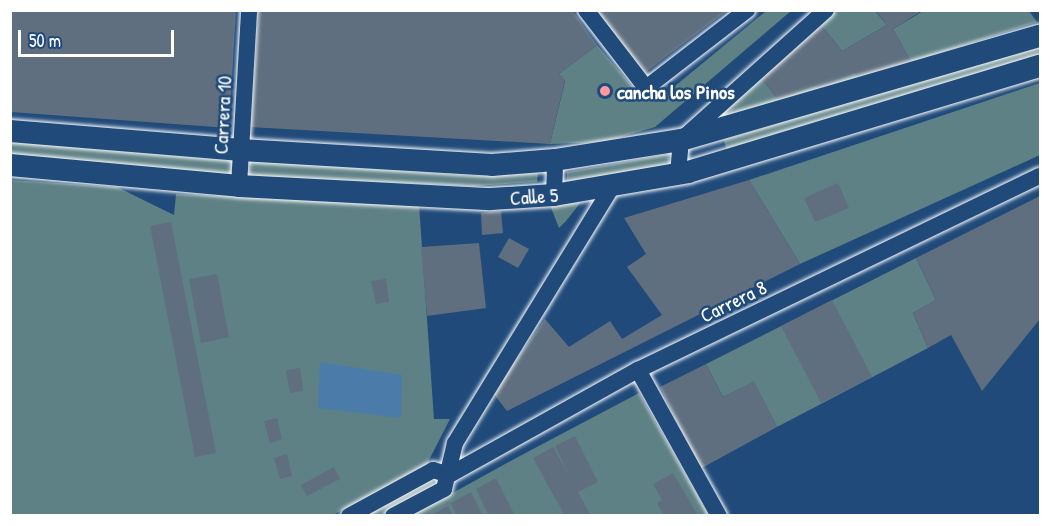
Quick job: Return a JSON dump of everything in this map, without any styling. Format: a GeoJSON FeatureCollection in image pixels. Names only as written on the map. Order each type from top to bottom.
{"type":"FeatureCollection","features":[{"type":"Feature","properties":{"kind":"main road","name":"Calle 5"},"geometry":{"type":"LineString","coordinates":[[10,131],[241,150],[492,165],[555,160],[681,140],[1041,36]]}},
{"type":"Feature","properties":{"kind":"main road","name":"Calle 5"},"geometry":{"type":"LineString","coordinates":[[10,165],[238,186],[491,199],[554,195],[612,188],[678,174],[1041,66]]}},
{"type":"Feature","properties":{"kind":"street","name":"Carrera 10"},"geometry":{"type":"LineString","coordinates":[[238,186],[249,10]]}},
{"type":"Feature","properties":{"kind":"street"},"geometry":{"type":"LineString","coordinates":[[586,10],[646,88],[747,10]]}},
{"type":"Feature","properties":{"kind":"street"},"geometry":{"type":"LineString","coordinates":[[678,174],[681,140],[820,13]]}},
{"type":"Feature","properties":{"kind":"street"},"geometry":{"type":"LineString","coordinates":[[554,195],[555,160]]}},
{"type":"Feature","properties":{"kind":"street","name":"Carrera 8"},"geometry":{"type":"LineString","coordinates":[[393,516],[444,489],[449,475],[638,370],[1041,176]]}},
{"type":"Feature","properties":{"kind":"street"},"geometry":{"type":"LineString","coordinates":[[449,475],[455,443],[612,188]]}},
{"type":"Feature","properties":{"kind":"street"},"geometry":{"type":"LineString","coordinates":[[638,370],[719,516]]}},
{"type":"Feature","properties":{"kind":"street","name":"Carrera 8"},"geometry":{"type":"LineString","coordinates":[[349,516],[433,470],[449,475]]}},
{"type":"Feature","properties":{"kind":"green space"},"geometry":{"type":"Polygon","coordinates":[[[836,10],[875,11],[887,25],[842,51],[821,25],[836,10]]]}},
{"type":"Feature","properties":{"kind":"green space"},"geometry":{"type":"Polygon","coordinates":[[[766,11],[791,11],[655,127],[604,142],[550,144],[565,81],[559,74],[597,45],[645,101],[664,95],[766,11]]]}},
{"type":"Feature","properties":{"kind":"green space"},"geometry":{"type":"Polygon","coordinates":[[[923,11],[1029,11],[1037,22],[911,62],[893,29],[923,11]]]}},
{"type":"Feature","properties":{"kind":"green space"},"geometry":{"type":"Polygon","coordinates":[[[1040,45],[1040,59],[728,156],[724,140],[1040,45]]]}},
{"type":"Feature","properties":{"kind":"green space"},"geometry":{"type":"Polygon","coordinates":[[[855,72],[860,79],[710,121],[760,77],[778,99],[815,85],[818,88],[855,72]]]}},
{"type":"Feature","properties":{"kind":"green space"},"geometry":{"type":"Polygon","coordinates":[[[1040,83],[1040,155],[800,264],[749,180],[1040,83]]]}},
{"type":"Feature","properties":{"kind":"green space"},"geometry":{"type":"Polygon","coordinates":[[[10,142],[233,161],[231,175],[11,155],[10,142]]]}},
{"type":"Feature","properties":{"kind":"green space"},"geometry":{"type":"Polygon","coordinates":[[[669,154],[670,165],[567,184],[567,172],[669,154]]]}},
{"type":"Feature","properties":{"kind":"green space"},"geometry":{"type":"Polygon","coordinates":[[[250,161],[474,176],[538,173],[537,182],[474,186],[249,176],[250,161]]]}},
{"type":"Feature","properties":{"kind":"green space"},"geometry":{"type":"Polygon","coordinates":[[[10,180],[117,187],[174,215],[176,194],[419,204],[434,419],[450,419],[426,466],[333,515],[11,515],[10,180]]]}},
{"type":"Feature","properties":{"kind":"green space"},"geometry":{"type":"Polygon","coordinates":[[[581,202],[566,221],[559,228],[550,205],[581,202]]]}},
{"type":"Feature","properties":{"kind":"green space"},"geometry":{"type":"Polygon","coordinates":[[[916,258],[936,300],[913,313],[928,348],[777,427],[754,382],[723,397],[706,364],[916,258]]]}},
{"type":"Feature","properties":{"kind":"green space"},"geometry":{"type":"Polygon","coordinates":[[[639,393],[708,515],[411,516],[516,458],[639,393]]]}},
{"type":"Feature","properties":{"kind":"green space"},"geometry":{"type":"Polygon","coordinates":[[[430,477],[435,487],[382,515],[360,516],[430,477]]]}},
{"type":"Feature","properties":{"kind":"water"},"geometry":{"type":"Polygon","coordinates":[[[320,362],[402,375],[401,418],[318,408],[320,362]]]}},
{"type":"Feature","properties":{"kind":"building"},"geometry":{"type":"Polygon","coordinates":[[[10,10],[236,10],[229,128],[10,112],[10,10]]]}},
{"type":"Feature","properties":{"kind":"building"},"geometry":{"type":"Polygon","coordinates":[[[259,10],[572,10],[597,45],[559,74],[565,80],[550,144],[251,127],[259,10]]]}},
{"type":"Feature","properties":{"kind":"building"},"geometry":{"type":"Polygon","coordinates":[[[595,10],[728,10],[642,75],[595,10]]]}},
{"type":"Feature","properties":{"kind":"building"},"geometry":{"type":"Polygon","coordinates":[[[875,10],[923,10],[893,29],[911,62],[860,79],[855,72],[818,89],[815,85],[778,99],[760,77],[821,25],[842,51],[887,25],[875,10]]]}},
{"type":"Feature","properties":{"kind":"building"},"geometry":{"type":"Polygon","coordinates":[[[749,180],[800,264],[507,411],[493,393],[545,319],[569,347],[610,321],[622,339],[662,315],[627,267],[646,254],[624,218],[749,180]]]}},
{"type":"Feature","properties":{"kind":"building"},"geometry":{"type":"Polygon","coordinates":[[[838,183],[849,208],[815,222],[804,198],[838,183]]]}},
{"type":"Feature","properties":{"kind":"building"},"geometry":{"type":"Polygon","coordinates":[[[1040,196],[1040,319],[982,391],[951,335],[928,348],[913,313],[936,300],[916,258],[1040,196]]]}},
{"type":"Feature","properties":{"kind":"building"},"geometry":{"type":"Polygon","coordinates":[[[501,211],[503,233],[482,235],[481,213],[501,211]]]}},
{"type":"Feature","properties":{"kind":"building"},"geometry":{"type":"Polygon","coordinates":[[[171,222],[216,453],[195,457],[150,226],[171,222]]]}},
{"type":"Feature","properties":{"kind":"building"},"geometry":{"type":"Polygon","coordinates":[[[509,238],[529,249],[518,268],[498,257],[509,238]]]}},
{"type":"Feature","properties":{"kind":"building"},"geometry":{"type":"Polygon","coordinates":[[[479,243],[486,308],[427,316],[421,247],[479,243]]]}},
{"type":"Feature","properties":{"kind":"building"},"geometry":{"type":"Polygon","coordinates":[[[217,274],[229,337],[201,343],[189,279],[217,274]]]}},
{"type":"Feature","properties":{"kind":"building"},"geometry":{"type":"Polygon","coordinates":[[[386,279],[389,302],[376,304],[371,281],[386,279]]]}},
{"type":"Feature","properties":{"kind":"building"},"geometry":{"type":"Polygon","coordinates":[[[832,300],[872,377],[821,403],[781,326],[832,300]]]}},
{"type":"Feature","properties":{"kind":"building"},"geometry":{"type":"Polygon","coordinates":[[[706,364],[723,397],[754,381],[777,427],[700,469],[660,387],[706,364]]]}},
{"type":"Feature","properties":{"kind":"building"},"geometry":{"type":"Polygon","coordinates":[[[300,368],[303,391],[290,393],[286,370],[300,368]]]}},
{"type":"Feature","properties":{"kind":"building"},"geometry":{"type":"Polygon","coordinates":[[[277,418],[282,439],[270,443],[264,421],[277,418]]]}},
{"type":"Feature","properties":{"kind":"building"},"geometry":{"type":"Polygon","coordinates":[[[575,436],[598,482],[578,492],[591,516],[565,516],[533,458],[553,447],[570,477],[555,446],[575,436]]]}},
{"type":"Feature","properties":{"kind":"building"},"geometry":{"type":"Polygon","coordinates":[[[287,454],[292,476],[280,479],[274,458],[287,454]]]}},
{"type":"Feature","properties":{"kind":"building"},"geometry":{"type":"Polygon","coordinates":[[[334,467],[340,479],[307,496],[301,485],[334,467]]]}},
{"type":"Feature","properties":{"kind":"building"},"geometry":{"type":"Polygon","coordinates":[[[673,473],[698,516],[664,516],[657,503],[662,500],[653,484],[673,473]]]}},
{"type":"Feature","properties":{"kind":"building"},"geometry":{"type":"Polygon","coordinates":[[[496,478],[515,516],[489,516],[476,489],[496,478]]]}},
{"type":"Feature","properties":{"kind":"building"},"geometry":{"type":"Polygon","coordinates":[[[471,492],[483,516],[457,516],[451,503],[471,492]]]}},
{"type":"Feature","properties":{"kind":"building"},"geometry":{"type":"Polygon","coordinates":[[[448,506],[453,516],[430,516],[448,506]]]}},
{"type":"Feature","properties":{"kind":"place","name":"cancha los Pinos"},"geometry":{"type":"Point","coordinates":[605,91]}}]}
